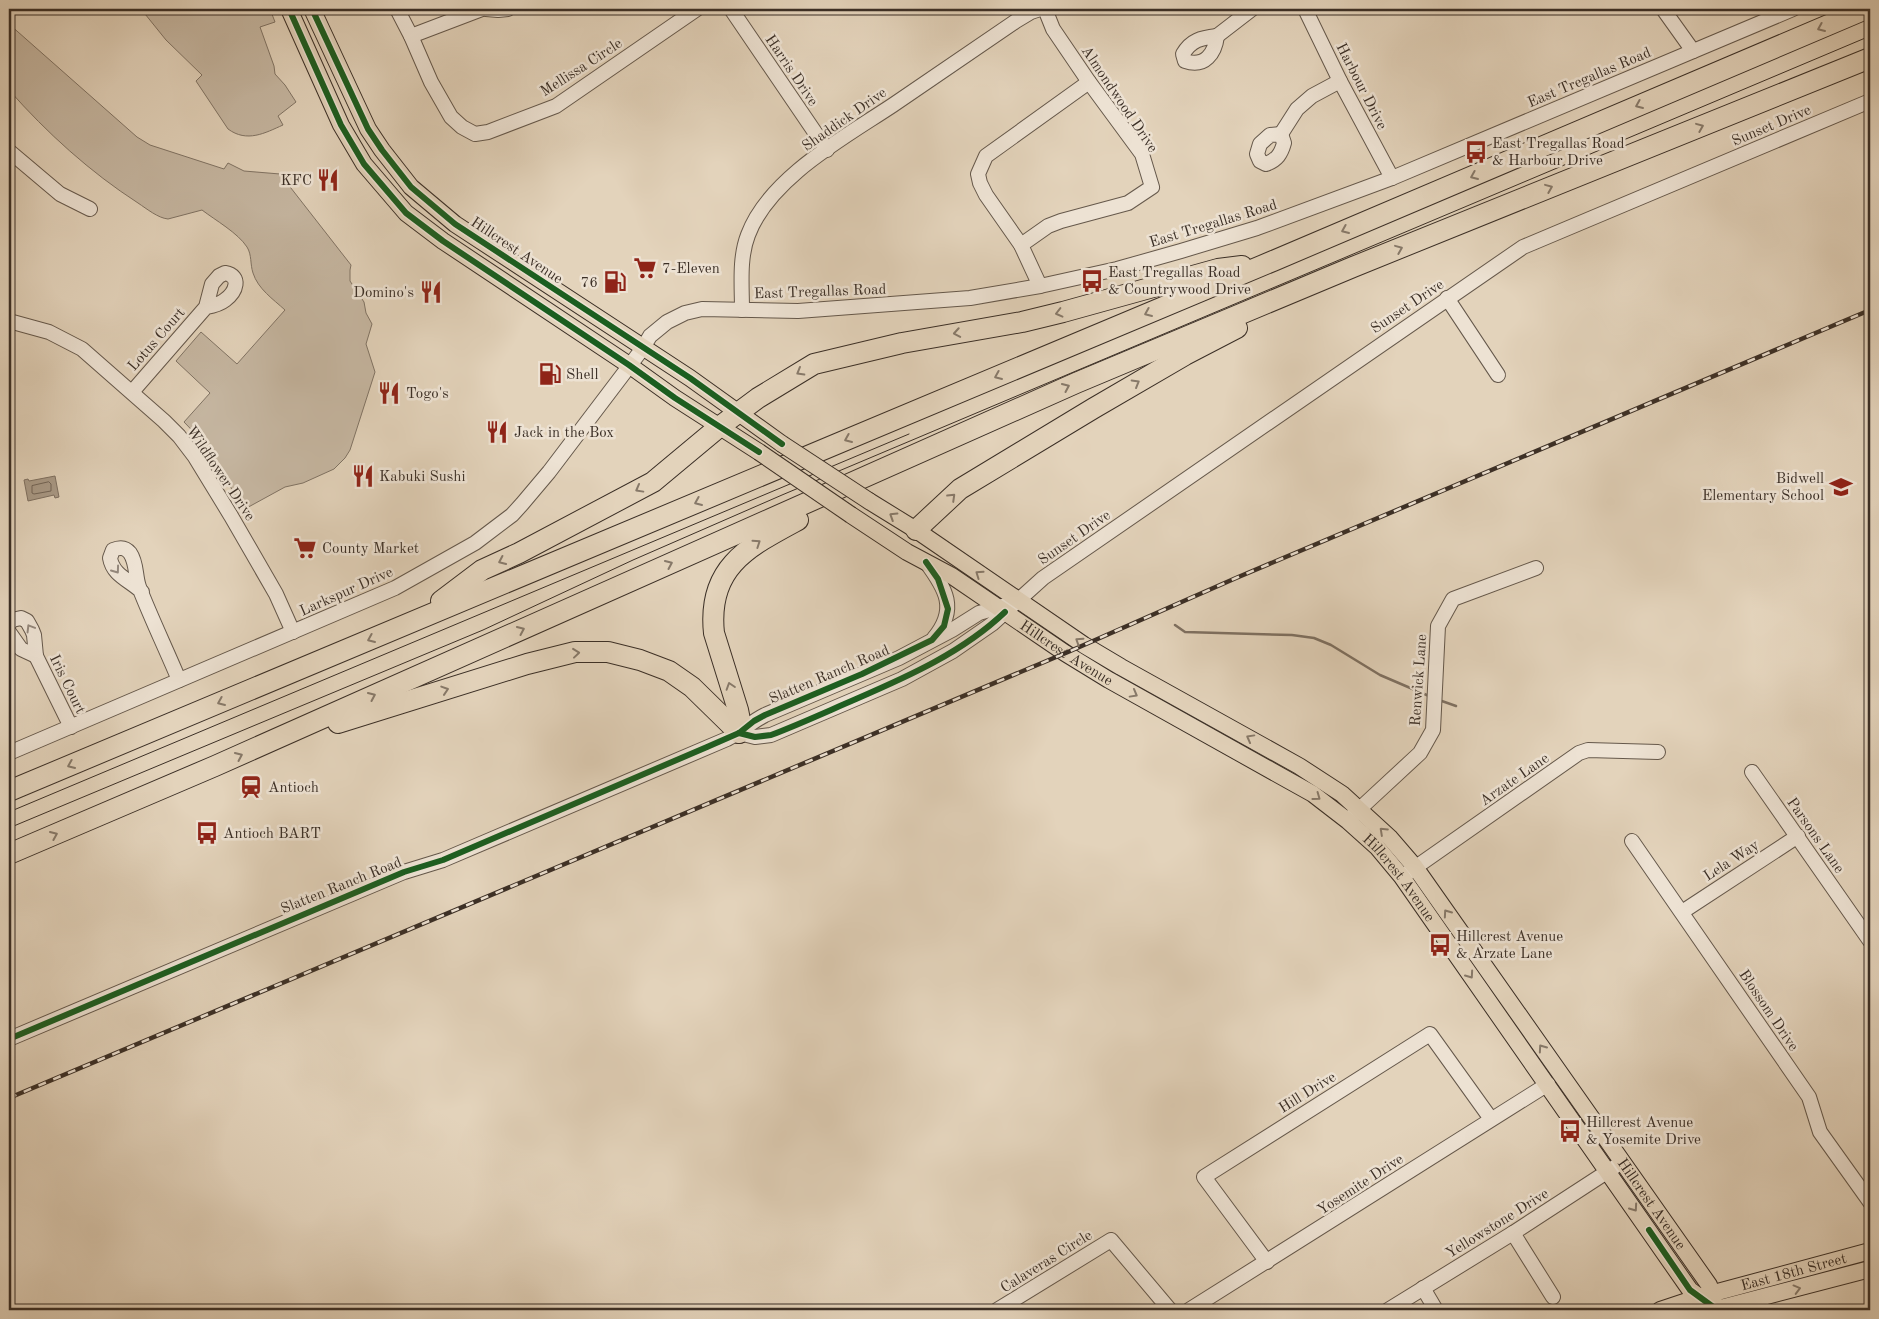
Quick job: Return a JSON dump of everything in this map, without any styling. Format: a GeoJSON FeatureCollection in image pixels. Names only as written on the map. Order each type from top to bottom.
{"type":"FeatureCollection","features":[{"type":"Feature","properties":{"kind":"highway"},"geometry":{"type":"LineString","coordinates":[[9,791],[1273,261],[1866,9]]}},
{"type":"Feature","properties":{"kind":"highway"},"geometry":{"type":"LineString","coordinates":[[9,854],[264,745],[1076,383],[1353,267],[1870,58]]}},
{"type":"Feature","properties":{"kind":"highway"},"geometry":{"type":"LineString","coordinates":[[416,620],[482,570],[526,550],[652,482],[739,412],[814,364],[902,343],[1022,322],[1218,269],[1273,261]]}},
{"type":"Feature","properties":{"kind":"highway"},"geometry":{"type":"LineString","coordinates":[[916,530],[960,489],[1069,423],[1185,355],[1353,267]]}},
{"type":"Feature","properties":{"kind":"highway"},"geometry":{"type":"LineString","coordinates":[[739,733],[740,720],[738,710],[719,652],[712,620],[716,592],[728,569],[751,547],[765,538],[942,443]]}},
{"type":"Feature","properties":{"kind":"highway"},"geometry":{"type":"LineString","coordinates":[[264,745],[527,664],[575,652],[608,652],[640,660],[669,671],[692,687],[739,733]]}},
{"type":"Feature","properties":{"kind":"main road","name":"Hillcrest Avenue"},"geometry":{"type":"LineString","coordinates":[[289,9],[347,137],[364,164],[406,213],[442,241],[906,552],[952,576],[1065,653],[1109,680],[1354,815]]}},
{"type":"Feature","properties":{"kind":"main road","name":"Hillcrest Avenue"},"geometry":{"type":"LineString","coordinates":[[312,9],[368,129],[382,150],[411,187],[456,224],[739,412],[782,444],[916,530],[1018,601],[1120,667],[1299,766],[1342,794],[1354,815],[1377,847],[1408,872],[1622,1162],[1709,1285],[1711,1304]]}},
{"type":"Feature","properties":{"kind":"main road","name":"Hillcrest Avenue"},"geometry":{"type":"LineString","coordinates":[[1408,872],[1510,1034],[1548,1084],[1690,1290],[1711,1304]]}},
{"type":"Feature","properties":{"kind":"main road","name":"East 18th Street"},"geometry":{"type":"LineString","coordinates":[[1711,1304],[1870,1252]]}},
{"type":"Feature","properties":{"kind":"main road","name":"East 18th Street"},"geometry":{"type":"LineString","coordinates":[[1660,1310],[1711,1304],[1870,1269]]}},
{"type":"Feature","properties":{"kind":"street","name":"Mellissa Circle"},"geometry":{"type":"LineString","coordinates":[[397,9],[412,36],[431,82],[451,117],[462,127],[475,134],[488,132],[556,106],[697,9]]}},
{"type":"Feature","properties":{"kind":"street"},"geometry":{"type":"LineString","coordinates":[[412,36],[484,9],[508,9]]}},
{"type":"Feature","properties":{"kind":"street","name":"Harris Drive"},"geometry":{"type":"LineString","coordinates":[[731,9],[827,150]]}},
{"type":"Feature","properties":{"kind":"street","name":"Shaddick Drive"},"geometry":{"type":"LineString","coordinates":[[742,310],[742,257],[748,235],[760,211],[775,192],[793,175],[827,150],[1016,21],[1040,9]]}},
{"type":"Feature","properties":{"kind":"street","name":"Almondwood Drive"},"geometry":{"type":"LineString","coordinates":[[1021,245],[1048,226],[1128,204],[1152,187],[1142,154],[1053,29],[1044,9]]}},
{"type":"Feature","properties":{"kind":"street"},"geometry":{"type":"LineString","coordinates":[[1217,36],[1252,9]]}},
{"type":"Feature","properties":{"kind":"street","name":"Harbour Drive"},"geometry":{"type":"LineString","coordinates":[[1305,9],[1340,81],[1392,178]]}},
{"type":"Feature","properties":{"kind":"street"},"geometry":{"type":"LineString","coordinates":[[1663,9],[1693,51]]}},
{"type":"Feature","properties":{"kind":"street","name":"East Tregallas Road"},"geometry":{"type":"LineString","coordinates":[[629,365],[650,336],[668,322],[685,313],[702,309],[798,311],[970,298],[1040,286],[1117,269],[1210,243],[1257,228],[1392,178],[1793,9]]}},
{"type":"Feature","properties":{"kind":"street"},"geometry":{"type":"LineString","coordinates":[[1281,134],[1297,109],[1312,96],[1340,81]]}},
{"type":"Feature","properties":{"kind":"street"},"geometry":{"type":"LineString","coordinates":[[1040,286],[1021,245],[983,190],[978,174],[986,156],[1089,82]]}},
{"type":"Feature","properties":{"kind":"street","name":"Sunset Drive"},"geometry":{"type":"LineString","coordinates":[[1002,610],[1018,601],[1050,573],[1523,247],[1870,101]]}},
{"type":"Feature","properties":{"kind":"street"},"geometry":{"type":"LineString","coordinates":[[9,151],[60,194],[90,209]]}},
{"type":"Feature","properties":{"kind":"street"},"geometry":{"type":"LineString","coordinates":[[1447,298],[1498,375]]}},
{"type":"Feature","properties":{"kind":"street","name":"Lotus Court"},"geometry":{"type":"LineString","coordinates":[[132,392],[206,307]]}},
{"type":"Feature","properties":{"kind":"street","name":"Wildflower Drive"},"geometry":{"type":"LineString","coordinates":[[9,321],[49,332],[72,343],[132,392],[174,431],[195,457],[263,571],[293,632]]}},
{"type":"Feature","properties":{"kind":"street","name":"Larkspur Drive"},"geometry":{"type":"LineString","coordinates":[[9,753],[406,582],[475,542],[512,515],[549,472],[629,365]]}},
{"type":"Feature","properties":{"kind":"street"},"geometry":{"type":"LineString","coordinates":[[926,562],[938,579],[948,609],[944,626],[932,640]]}},
{"type":"Feature","properties":{"kind":"street","name":"Renwick Lane"},"geometry":{"type":"LineString","coordinates":[[1354,815],[1420,753],[1433,730],[1438,626],[1453,599],[1536,568]]}},
{"type":"Feature","properties":{"kind":"street"},"geometry":{"type":"LineString","coordinates":[[142,592],[180,680]]}},
{"type":"Feature","properties":{"kind":"street"},"geometry":{"type":"LineString","coordinates":[[739,733],[755,737],[771,735],[902,679],[930,665],[975,637],[1002,610]]}},
{"type":"Feature","properties":{"kind":"street","name":"Slatten Ranch Road"},"geometry":{"type":"LineString","coordinates":[[9,1039],[404,872],[443,860],[739,733],[765,715],[891,661],[952,630],[979,613],[1002,610]]}},
{"type":"Feature","properties":{"kind":"street","name":"Iris Court"},"geometry":{"type":"LineString","coordinates":[[9,624],[16,618],[27,621],[34,635],[36,656],[71,727]]}},
{"type":"Feature","properties":{"kind":"street","name":"Iris Court"},"geometry":{"type":"LineString","coordinates":[[9,632],[21,649],[36,656]]}},
{"type":"Feature","properties":{"kind":"street","name":"Arzate Lane"},"geometry":{"type":"LineString","coordinates":[[1408,872],[1579,753],[1588,750],[1658,752]]}},
{"type":"Feature","properties":{"kind":"street","name":"Parsons Lane"},"geometry":{"type":"LineString","coordinates":[[1752,772],[1870,941]]}},
{"type":"Feature","properties":{"kind":"street","name":"Lela Way"},"geometry":{"type":"LineString","coordinates":[[1682,912],[1798,836]]}},
{"type":"Feature","properties":{"kind":"street","name":"Blossom Drive"},"geometry":{"type":"LineString","coordinates":[[1632,841],[1809,1097],[1820,1132],[1870,1202]]}},
{"type":"Feature","properties":{"kind":"street","name":"Hill Drive"},"geometry":{"type":"LineString","coordinates":[[1267,1262],[1204,1177],[1430,1034],[1491,1119]]}},
{"type":"Feature","properties":{"kind":"street","name":"Yosemite Drive"},"geometry":{"type":"LineString","coordinates":[[1189,1310],[1548,1084]]}},
{"type":"Feature","properties":{"kind":"street","name":"Yellowstone Drive"},"geometry":{"type":"LineString","coordinates":[[1388,1310],[1514,1233],[1622,1162]]}},
{"type":"Feature","properties":{"kind":"street"},"geometry":{"type":"LineString","coordinates":[[1514,1233],[1553,1297]]}},
{"type":"Feature","properties":{"kind":"street","name":"Calaveras Circle"},"geometry":{"type":"LineString","coordinates":[[997,1310],[1111,1240],[1170,1310]]}},
{"type":"Feature","properties":{"kind":"street"},"geometry":{"type":"LineString","coordinates":[[1423,1288],[1436,1310]]}},
{"type":"Feature","properties":{"kind":"shaded area"},"geometry":{"type":"Polygon","coordinates":[[[141,9],[270,9],[275,22],[260,27],[275,74],[296,102],[278,116],[283,125],[249,136],[235,133],[228,129],[196,81],[202,75],[166,40],[141,9]]]}},
{"type":"Feature","properties":{"kind":"shaded area"},"geometry":{"type":"Polygon","coordinates":[[[9,24],[137,137],[150,145],[224,169],[228,163],[244,171],[280,174],[351,265],[350,281],[364,302],[366,313],[372,324],[366,344],[375,372],[350,450],[334,469],[303,483],[285,487],[243,510],[210,453],[184,422],[210,393],[176,361],[201,332],[237,364],[285,310],[258,284],[253,273],[250,253],[247,247],[226,227],[202,210],[168,219],[156,215],[86,165],[38,121],[9,90],[9,24]]]}},
{"type":"Feature","properties":{"kind":"water"},"geometry":{"type":"Polygon","coordinates":[[[55,476],[59,497],[55,498],[54,495],[28,501],[24,480],[28,479],[29,481],[55,476]]]}},
{"type":"Feature","properties":{"kind":"waterway"},"geometry":{"type":"LineString","coordinates":[[1175,625],[1185,632],[1292,635],[1314,638],[1331,645],[1380,675],[1429,696]]}},
{"type":"Feature","properties":{"kind":"waterway"},"geometry":{"type":"LineString","coordinates":[[1439,700],[1456,706]]}},
{"type":"Feature","properties":{"kind":"tram line"},"geometry":{"type":"LineString","coordinates":[[9,828],[483,630],[633,560],[782,495],[1870,36]]}},
{"type":"Feature","properties":{"kind":"tram line"},"geometry":{"type":"LineString","coordinates":[[9,812],[909,434]]}},
{"type":"Feature","properties":{"kind":"railway"},"geometry":{"type":"LineString","coordinates":[[9,1098],[1068,652],[1236,578],[1870,310]]}},
{"type":"Feature","properties":{"kind":"cycle path"},"geometry":{"type":"LineString","coordinates":[[289,9],[341,125],[364,164],[406,213],[443,241],[629,365],[675,398],[759,452]]}},
{"type":"Feature","properties":{"kind":"cycle path"},"geometry":{"type":"LineString","coordinates":[[312,9],[368,129],[411,187],[455,224],[690,378],[782,444]]}},
{"type":"Feature","properties":{"kind":"cycle path"},"geometry":{"type":"LineString","coordinates":[[9,1039],[404,872],[443,860],[707,747],[739,733],[765,715],[862,674],[932,640],[944,626],[948,609],[938,579],[926,562]]}},
{"type":"Feature","properties":{"kind":"cycle path"},"geometry":{"type":"LineString","coordinates":[[739,733],[755,737],[771,735],[896,681],[953,651],[989,626],[1005,612]]}},
{"type":"Feature","properties":{"kind":"cycle path"},"geometry":{"type":"LineString","coordinates":[[1649,1230],[1690,1290],[1716,1309]]}},
{"type":"Feature","properties":{"kind":"place","name":"East Tregallas Road & Harbour Drive"},"geometry":{"type":"Point","coordinates":[1476,152]}},
{"type":"Feature","properties":{"kind":"place","name":"KFC"},"geometry":{"type":"Point","coordinates":[328,180]}},
{"type":"Feature","properties":{"kind":"place","name":"7-Eleven"},"geometry":{"type":"Point","coordinates":[645,268]}},
{"type":"Feature","properties":{"kind":"place","name":"East Tregallas Road & Countrywood Drive"},"geometry":{"type":"Point","coordinates":[1092,281]}},
{"type":"Feature","properties":{"kind":"place","name":"76"},"geometry":{"type":"Point","coordinates":[615,282]}},
{"type":"Feature","properties":{"kind":"place","name":"Domino's"},"geometry":{"type":"Point","coordinates":[431,292]}},
{"type":"Feature","properties":{"kind":"place","name":"Shell"},"geometry":{"type":"Point","coordinates":[550,374]}},
{"type":"Feature","properties":{"kind":"place","name":"Togo's"},"geometry":{"type":"Point","coordinates":[389,393]}},
{"type":"Feature","properties":{"kind":"place","name":"Jack in the Box"},"geometry":{"type":"Point","coordinates":[497,432]}},
{"type":"Feature","properties":{"kind":"place","name":"Kabuki Sushi"},"geometry":{"type":"Point","coordinates":[363,476]}},
{"type":"Feature","properties":{"kind":"place","name":"Bidwell Elementary School"},"geometry":{"type":"Point","coordinates":[1841,487]}},
{"type":"Feature","properties":{"kind":"place","name":"County Market"},"geometry":{"type":"Point","coordinates":[305,548]}},
{"type":"Feature","properties":{"kind":"place","name":"Antioch"},"geometry":{"type":"Point","coordinates":[251,787]}},
{"type":"Feature","properties":{"kind":"place","name":"Antioch BART"},"geometry":{"type":"Point","coordinates":[207,833]}},
{"type":"Feature","properties":{"kind":"place","name":"Hillcrest Avenue & Arzate Lane"},"geometry":{"type":"Point","coordinates":[1440,945]}},
{"type":"Feature","properties":{"kind":"place","name":"Hillcrest Avenue & Yosemite Drive"},"geometry":{"type":"Point","coordinates":[1570,1131]}}]}
